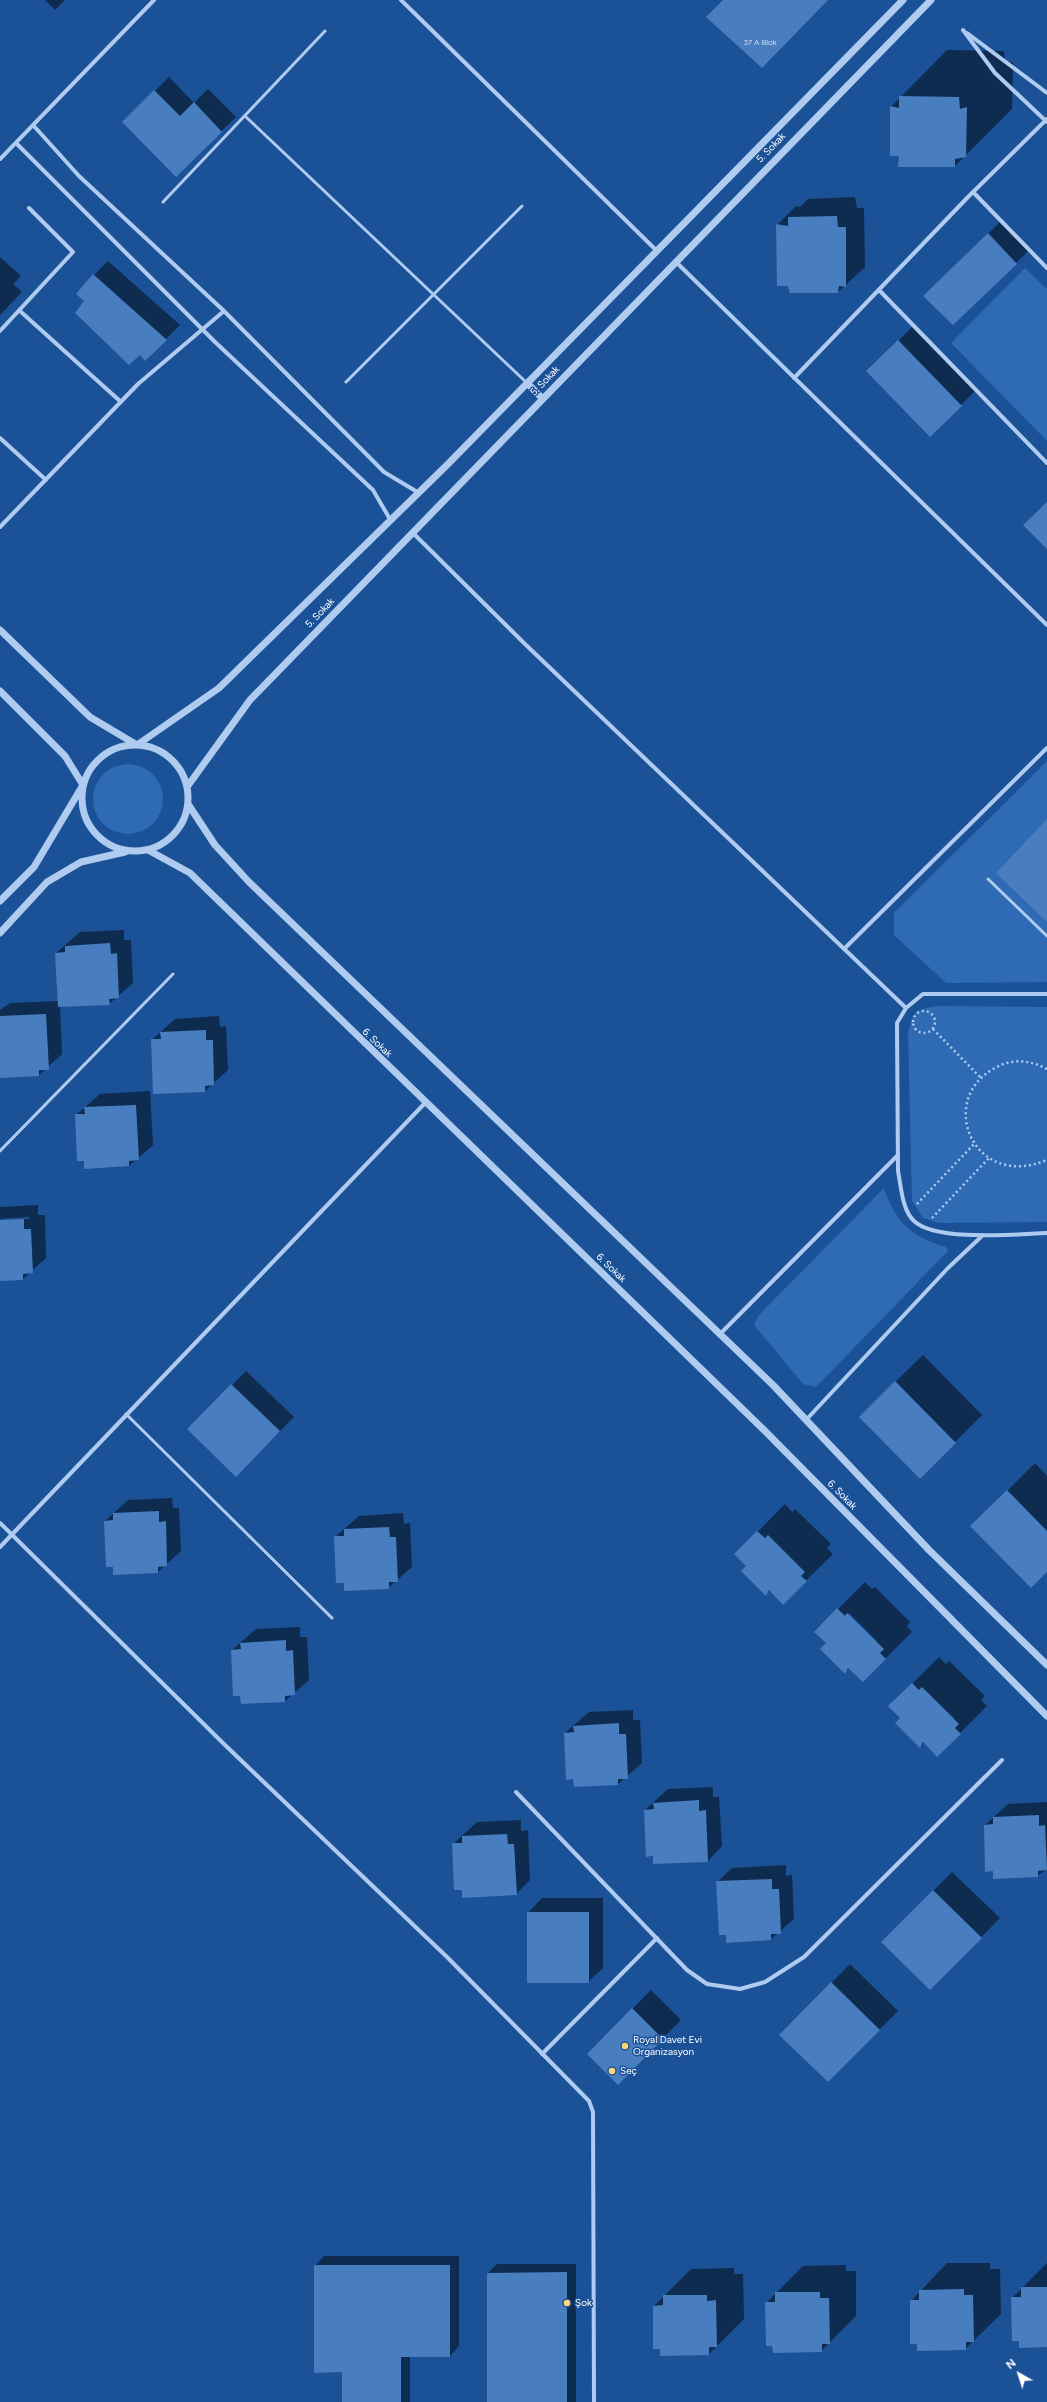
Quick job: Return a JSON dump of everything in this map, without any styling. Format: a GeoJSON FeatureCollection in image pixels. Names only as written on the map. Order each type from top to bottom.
{"type":"FeatureCollection","features":[{"type":"Feature","properties":{"kind":"street"},"geometry":{"type":"LineString","coordinates":[[0,159],[154,0]]}},
{"type":"Feature","properties":{"kind":"street"},"geometry":{"type":"LineString","coordinates":[[401,0],[656,250]]}},
{"type":"Feature","properties":{"kind":"street","name":"5. Sokak"},"geometry":{"type":"LineString","coordinates":[[137,745],[219,688],[391,521],[903,0]]}},
{"type":"Feature","properties":{"kind":"street","name":"5. Sokak"},"geometry":{"type":"LineString","coordinates":[[187,787],[250,700],[675,261],[931,0]]}},
{"type":"Feature","properties":{"kind":"street"},"geometry":{"type":"LineString","coordinates":[[794,378],[973,192],[1046,121],[995,73],[963,30],[1047,93]]}},
{"type":"Feature","properties":{"kind":"street"},"geometry":{"type":"LineString","coordinates":[[33,125],[79,176],[224,311],[384,472],[419,493]]}},
{"type":"Feature","properties":{"kind":"street"},"geometry":{"type":"LineString","coordinates":[[16,143],[202,329],[373,490],[391,521]]}},
{"type":"Feature","properties":{"kind":"street"},"geometry":{"type":"LineString","coordinates":[[973,192],[1047,268]]}},
{"type":"Feature","properties":{"kind":"street"},"geometry":{"type":"LineString","coordinates":[[0,331],[73,252],[29,208]]}},
{"type":"Feature","properties":{"kind":"street"},"geometry":{"type":"LineString","coordinates":[[675,261],[1047,625]]}},
{"type":"Feature","properties":{"kind":"street"},"geometry":{"type":"LineString","coordinates":[[879,290],[1047,464]]}},
{"type":"Feature","properties":{"kind":"street"},"geometry":{"type":"LineString","coordinates":[[20,311],[121,402]]}},
{"type":"Feature","properties":{"kind":"street"},"geometry":{"type":"LineString","coordinates":[[0,527],[138,384],[224,311]]}},
{"type":"Feature","properties":{"kind":"street"},"geometry":{"type":"LineString","coordinates":[[527,383],[542,398]]}},
{"type":"Feature","properties":{"kind":"street"},"geometry":{"type":"LineString","coordinates":[[0,438],[46,480]]}},
{"type":"Feature","properties":{"kind":"street"},"geometry":{"type":"LineString","coordinates":[[412,532],[526,645],[906,1008]]}},
{"type":"Feature","properties":{"kind":"street"},"geometry":{"type":"LineString","coordinates":[[0,630],[90,717],[137,745]]}},
{"type":"Feature","properties":{"kind":"street"},"geometry":{"type":"LineString","coordinates":[[0,691],[65,756],[83,785],[81,802],[86,820],[96,835],[110,846],[126,851]]}},
{"type":"Feature","properties":{"kind":"street"},"geometry":{"type":"LineString","coordinates":[[0,900],[34,867],[83,785],[91,768],[103,755],[119,747],[137,745],[155,748],[170,758],[181,771],[187,787],[188,804],[183,821],[174,835],[160,845],[148,850],[126,851],[81,862],[48,882],[0,933]]}},
{"type":"Feature","properties":{"kind":"street"},"geometry":{"type":"LineString","coordinates":[[844,949],[1047,748]]}},
{"type":"Feature","properties":{"kind":"street"},"geometry":{"type":"LineString","coordinates":[[188,804],[215,845],[248,882],[720,1334],[806,1420],[929,1550],[1047,1665]]}},
{"type":"Feature","properties":{"kind":"street","name":"6. Sokak"},"geometry":{"type":"LineString","coordinates":[[148,850],[190,874],[765,1431],[1047,1716]]}},
{"type":"Feature","properties":{"kind":"street"},"geometry":{"type":"LineString","coordinates":[[1047,994],[923,994],[906,1008],[897,1023],[898,1155],[901,1186],[908,1213],[914,1221],[924,1227],[946,1232],[983,1235],[1047,1233]]}},
{"type":"Feature","properties":{"kind":"street"},"geometry":{"type":"LineString","coordinates":[[0,1547],[425,1103]]}},
{"type":"Feature","properties":{"kind":"street"},"geometry":{"type":"LineString","coordinates":[[720,1334],[898,1155]]}},
{"type":"Feature","properties":{"kind":"street"},"geometry":{"type":"LineString","coordinates":[[806,1420],[948,1268],[983,1235]]}},
{"type":"Feature","properties":{"kind":"street"},"geometry":{"type":"LineString","coordinates":[[0,1523],[226,1746],[447,1957],[589,2101],[594,2112],[594,2402]]}},
{"type":"Feature","properties":{"kind":"street"},"geometry":{"type":"LineString","coordinates":[[516,1792],[687,1970],[707,1984],[740,1989],[765,1982],[804,1957],[1002,1760]]}},
{"type":"Feature","properties":{"kind":"street"},"geometry":{"type":"LineString","coordinates":[[542,2054],[657,1938]]}},
{"type":"Feature","properties":{"kind":"lane"},"geometry":{"type":"LineString","coordinates":[[163,202],[325,32]]}},
{"type":"Feature","properties":{"kind":"lane"},"geometry":{"type":"LineString","coordinates":[[245,116],[527,383]]}},
{"type":"Feature","properties":{"kind":"lane"},"geometry":{"type":"LineString","coordinates":[[346,382],[522,206]]}},
{"type":"Feature","properties":{"kind":"lane"},"geometry":{"type":"LineString","coordinates":[[988,879],[1047,936]]}},
{"type":"Feature","properties":{"kind":"lane"},"geometry":{"type":"LineString","coordinates":[[0,1151],[173,974]]}},
{"type":"Feature","properties":{"kind":"lane"},"geometry":{"type":"LineString","coordinates":[[126,1414],[332,1618]]}},
{"type":"Feature","properties":{"kind":"path"},"geometry":{"type":"LineString","coordinates":[[921,1011],[932,1014],[935,1020],[933,1030],[925,1034],[918,1032],[913,1022],[915,1015],[921,1011]]}},
{"type":"Feature","properties":{"kind":"path"},"geometry":{"type":"LineString","coordinates":[[933,1030],[981,1078]]}},
{"type":"Feature","properties":{"kind":"path"},"geometry":{"type":"LineString","coordinates":[[1047,1069],[1036,1063],[1018,1061],[1002,1064],[981,1078],[975,1085],[967,1102],[966,1120],[971,1137],[981,1152],[996,1163],[1013,1168],[1032,1167],[1047,1160]]}},
{"type":"Feature","properties":{"kind":"path"},"geometry":{"type":"LineString","coordinates":[[908,1213],[975,1143]]}},
{"type":"Feature","properties":{"kind":"path"},"geometry":{"type":"LineString","coordinates":[[924,1227],[989,1158]]}},
{"type":"Feature","properties":{"kind":"shaded area"},"geometry":{"type":"Polygon","coordinates":[[[1025,268],[1047,289],[1047,441],[951,343],[1025,268]]]}},
{"type":"Feature","properties":{"kind":"shaded area"},"geometry":{"type":"Polygon","coordinates":[[[1047,761],[1047,982],[946,983],[894,935],[894,913],[1047,761]]]}},
{"type":"Feature","properties":{"kind":"shaded area"},"geometry":{"type":"Polygon","coordinates":[[[128,764],[141,767],[153,774],[160,786],[163,799],[160,812],[153,824],[141,831],[128,834],[115,831],[103,824],[96,812],[93,799],[96,786],[103,774],[115,767],[128,764]]]}},
{"type":"Feature","properties":{"kind":"shaded area"},"geometry":{"type":"Polygon","coordinates":[[[938,1006],[1047,1007],[1047,1222],[939,1223],[923,1218],[912,1201],[908,1034],[911,1020],[916,1012],[938,1006]]]}},
{"type":"Feature","properties":{"kind":"shaded area"},"geometry":{"type":"Polygon","coordinates":[[[884,1188],[888,1200],[899,1219],[906,1226],[914,1233],[946,1247],[948,1251],[816,1387],[803,1384],[754,1325],[759,1315],[884,1188]]]}},
{"type":"Feature","properties":{"kind":"building"},"geometry":{"type":"Polygon","coordinates":[[[723,0],[828,0],[762,68],[706,17],[723,0]]]}},
{"type":"Feature","properties":{"kind":"building"},"geometry":{"type":"Polygon","coordinates":[[[154,90],[180,116],[194,102],[222,132],[176,177],[122,122],[154,90]]]}},
{"type":"Feature","properties":{"kind":"building"},"geometry":{"type":"Polygon","coordinates":[[[899,96],[959,97],[960,109],[967,107],[966,157],[955,159],[955,167],[898,167],[899,156],[890,156],[890,106],[899,108],[899,96]]]}},
{"type":"Feature","properties":{"kind":"building"},"geometry":{"type":"Polygon","coordinates":[[[837,216],[838,227],[846,227],[846,287],[839,286],[838,293],[790,293],[788,286],[777,286],[776,224],[788,226],[788,217],[837,216]]]}},
{"type":"Feature","properties":{"kind":"building"},"geometry":{"type":"Polygon","coordinates":[[[988,233],[1017,264],[953,325],[923,296],[988,233]]]}},
{"type":"Feature","properties":{"kind":"building"},"geometry":{"type":"Polygon","coordinates":[[[93,274],[167,340],[145,361],[140,355],[129,365],[75,313],[84,301],[76,294],[93,274]]]}},
{"type":"Feature","properties":{"kind":"building"},"geometry":{"type":"Polygon","coordinates":[[[898,340],[962,406],[930,437],[866,371],[898,340]]]}},
{"type":"Feature","properties":{"kind":"building"},"geometry":{"type":"Polygon","coordinates":[[[1047,502],[1047,549],[1023,525],[1047,502]]]}},
{"type":"Feature","properties":{"kind":"building"},"geometry":{"type":"Polygon","coordinates":[[[1047,819],[1047,922],[996,873],[1047,819]]]}},
{"type":"Feature","properties":{"kind":"building"},"geometry":{"type":"Polygon","coordinates":[[[110,943],[111,954],[117,953],[119,998],[109,999],[110,1005],[58,1007],[55,953],[65,952],[65,946],[110,943]]]}},
{"type":"Feature","properties":{"kind":"building"},"geometry":{"type":"Polygon","coordinates":[[[46,1014],[49,1070],[39,1070],[39,1076],[0,1078],[0,1016],[46,1014]]]}},
{"type":"Feature","properties":{"kind":"building"},"geometry":{"type":"Polygon","coordinates":[[[206,1030],[206,1040],[213,1040],[214,1085],[205,1086],[205,1092],[153,1094],[151,1039],[161,1039],[160,1032],[206,1030]]]}},
{"type":"Feature","properties":{"kind":"building"},"geometry":{"type":"Polygon","coordinates":[[[136,1105],[139,1160],[129,1161],[129,1166],[84,1169],[84,1161],[77,1161],[75,1114],[85,1114],[84,1107],[136,1105]]]}},
{"type":"Feature","properties":{"kind":"building"},"geometry":{"type":"Polygon","coordinates":[[[24,1219],[24,1229],[31,1229],[33,1273],[23,1274],[23,1280],[0,1281],[0,1220],[24,1219]]]}},
{"type":"Feature","properties":{"kind":"building"},"geometry":{"type":"Polygon","coordinates":[[[895,1381],[956,1443],[920,1479],[859,1417],[895,1381]]]}},
{"type":"Feature","properties":{"kind":"building"},"geometry":{"type":"Polygon","coordinates":[[[231,1384],[280,1431],[236,1477],[187,1429],[231,1384]]]}},
{"type":"Feature","properties":{"kind":"building"},"geometry":{"type":"Polygon","coordinates":[[[1007,1490],[1047,1531],[1047,1572],[1031,1588],[970,1526],[1007,1490]]]}},
{"type":"Feature","properties":{"kind":"building"},"geometry":{"type":"Polygon","coordinates":[[[159,1511],[159,1522],[166,1521],[167,1566],[158,1567],[158,1573],[113,1575],[113,1567],[106,1567],[104,1521],[113,1520],[113,1513],[159,1511]]]}},
{"type":"Feature","properties":{"kind":"building"},"geometry":{"type":"Polygon","coordinates":[[[389,1527],[390,1537],[396,1537],[398,1582],[389,1582],[389,1589],[344,1591],[344,1583],[336,1583],[334,1536],[344,1536],[344,1529],[389,1527]]]}},
{"type":"Feature","properties":{"kind":"building"},"geometry":{"type":"Polygon","coordinates":[[[757,1531],[765,1538],[768,1535],[805,1572],[801,1576],[807,1581],[783,1605],[769,1590],[766,1596],[741,1571],[746,1566],[734,1554],[757,1531]]]}},
{"type":"Feature","properties":{"kind":"building"},"geometry":{"type":"Polygon","coordinates":[[[837,1608],[845,1616],[847,1613],[884,1649],[880,1653],[886,1659],[863,1682],[848,1668],[845,1674],[820,1649],[826,1643],[814,1632],[837,1608]]]}},
{"type":"Feature","properties":{"kind":"building"},"geometry":{"type":"Polygon","coordinates":[[[286,1640],[286,1651],[293,1650],[295,1695],[285,1696],[285,1702],[241,1704],[240,1696],[233,1696],[231,1650],[241,1649],[240,1643],[286,1640]]]}},
{"type":"Feature","properties":{"kind":"building"},"geometry":{"type":"Polygon","coordinates":[[[912,1683],[919,1690],[922,1687],[959,1724],[955,1728],[961,1734],[937,1757],[923,1742],[920,1748],[895,1723],[900,1718],[888,1706],[912,1683]]]}},
{"type":"Feature","properties":{"kind":"building"},"geometry":{"type":"Polygon","coordinates":[[[619,1723],[619,1734],[626,1734],[628,1779],[618,1779],[618,1785],[574,1787],[573,1779],[566,1780],[564,1733],[574,1732],[573,1726],[619,1723]]]}},
{"type":"Feature","properties":{"kind":"building"},"geometry":{"type":"Polygon","coordinates":[[[699,1800],[699,1811],[706,1810],[708,1862],[653,1864],[653,1856],[646,1857],[644,1810],[654,1809],[653,1803],[699,1800]]]}},
{"type":"Feature","properties":{"kind":"building"},"geometry":{"type":"Polygon","coordinates":[[[1039,1815],[1039,1826],[1045,1825],[1047,1870],[1038,1871],[1038,1877],[993,1879],[993,1871],[985,1872],[984,1825],[993,1824],[993,1817],[1039,1815]]]}},
{"type":"Feature","properties":{"kind":"building"},"geometry":{"type":"Polygon","coordinates":[[[507,1834],[508,1844],[514,1844],[517,1895],[462,1898],[462,1890],[454,1890],[452,1843],[462,1843],[462,1836],[507,1834]]]}},
{"type":"Feature","properties":{"kind":"building"},"geometry":{"type":"Polygon","coordinates":[[[772,1879],[772,1889],[779,1889],[781,1934],[771,1934],[771,1940],[726,1943],[726,1935],[719,1935],[716,1881],[772,1879]]]}},
{"type":"Feature","properties":{"kind":"building"},"geometry":{"type":"Polygon","coordinates":[[[933,1890],[982,1938],[930,1990],[881,1942],[933,1890]]]}},
{"type":"Feature","properties":{"kind":"building"},"geometry":{"type":"Polygon","coordinates":[[[527,1912],[589,1912],[589,1983],[527,1983],[527,1912]]]}},
{"type":"Feature","properties":{"kind":"building"},"geometry":{"type":"Polygon","coordinates":[[[831,1982],[880,2030],[828,2082],[779,2035],[831,1982]]]}},
{"type":"Feature","properties":{"kind":"building","name":"Royal Davet Evi Organizasyon"},"geometry":{"type":"Polygon","coordinates":[[[632,2008],[663,2039],[618,2085],[587,2054],[632,2008]]]}},
{"type":"Feature","properties":{"kind":"building"},"geometry":{"type":"Polygon","coordinates":[[[314,2265],[450,2265],[450,2357],[401,2357],[401,2402],[342,2402],[342,2372],[314,2373],[314,2265]]]}},
{"type":"Feature","properties":{"kind":"building"},"geometry":{"type":"Polygon","coordinates":[[[567,2272],[567,2402],[487,2402],[487,2273],[567,2272]]]}},
{"type":"Feature","properties":{"kind":"building"},"geometry":{"type":"Polygon","coordinates":[[[1021,2287],[1047,2287],[1047,2347],[1019,2348],[1019,2341],[1012,2341],[1011,2297],[1021,2297],[1021,2287]]]}},
{"type":"Feature","properties":{"kind":"building"},"geometry":{"type":"Polygon","coordinates":[[[964,2289],[964,2295],[973,2295],[974,2342],[966,2342],[966,2350],[917,2351],[917,2344],[910,2344],[910,2300],[919,2300],[919,2290],[964,2289]]]}},
{"type":"Feature","properties":{"kind":"building"},"geometry":{"type":"Polygon","coordinates":[[[775,2292],[820,2292],[820,2298],[829,2298],[830,2344],[822,2344],[822,2352],[773,2353],[772,2346],[766,2346],[765,2302],[775,2302],[775,2292]]]}},
{"type":"Feature","properties":{"kind":"building"},"geometry":{"type":"Polygon","coordinates":[[[663,2295],[707,2295],[707,2301],[716,2300],[717,2347],[709,2347],[709,2355],[660,2356],[660,2349],[653,2349],[653,2306],[663,2305],[663,2295]]]}},
{"type":"Feature","properties":{"kind":"place","name":"Royal Davet Evi Organizasyon"},"geometry":{"type":"Point","coordinates":[625,2046]}},
{"type":"Feature","properties":{"kind":"place","name":"Seç"},"geometry":{"type":"Point","coordinates":[612,2071]}},
{"type":"Feature","properties":{"kind":"place","name":"Şok"},"geometry":{"type":"Point","coordinates":[567,2303]}}]}
